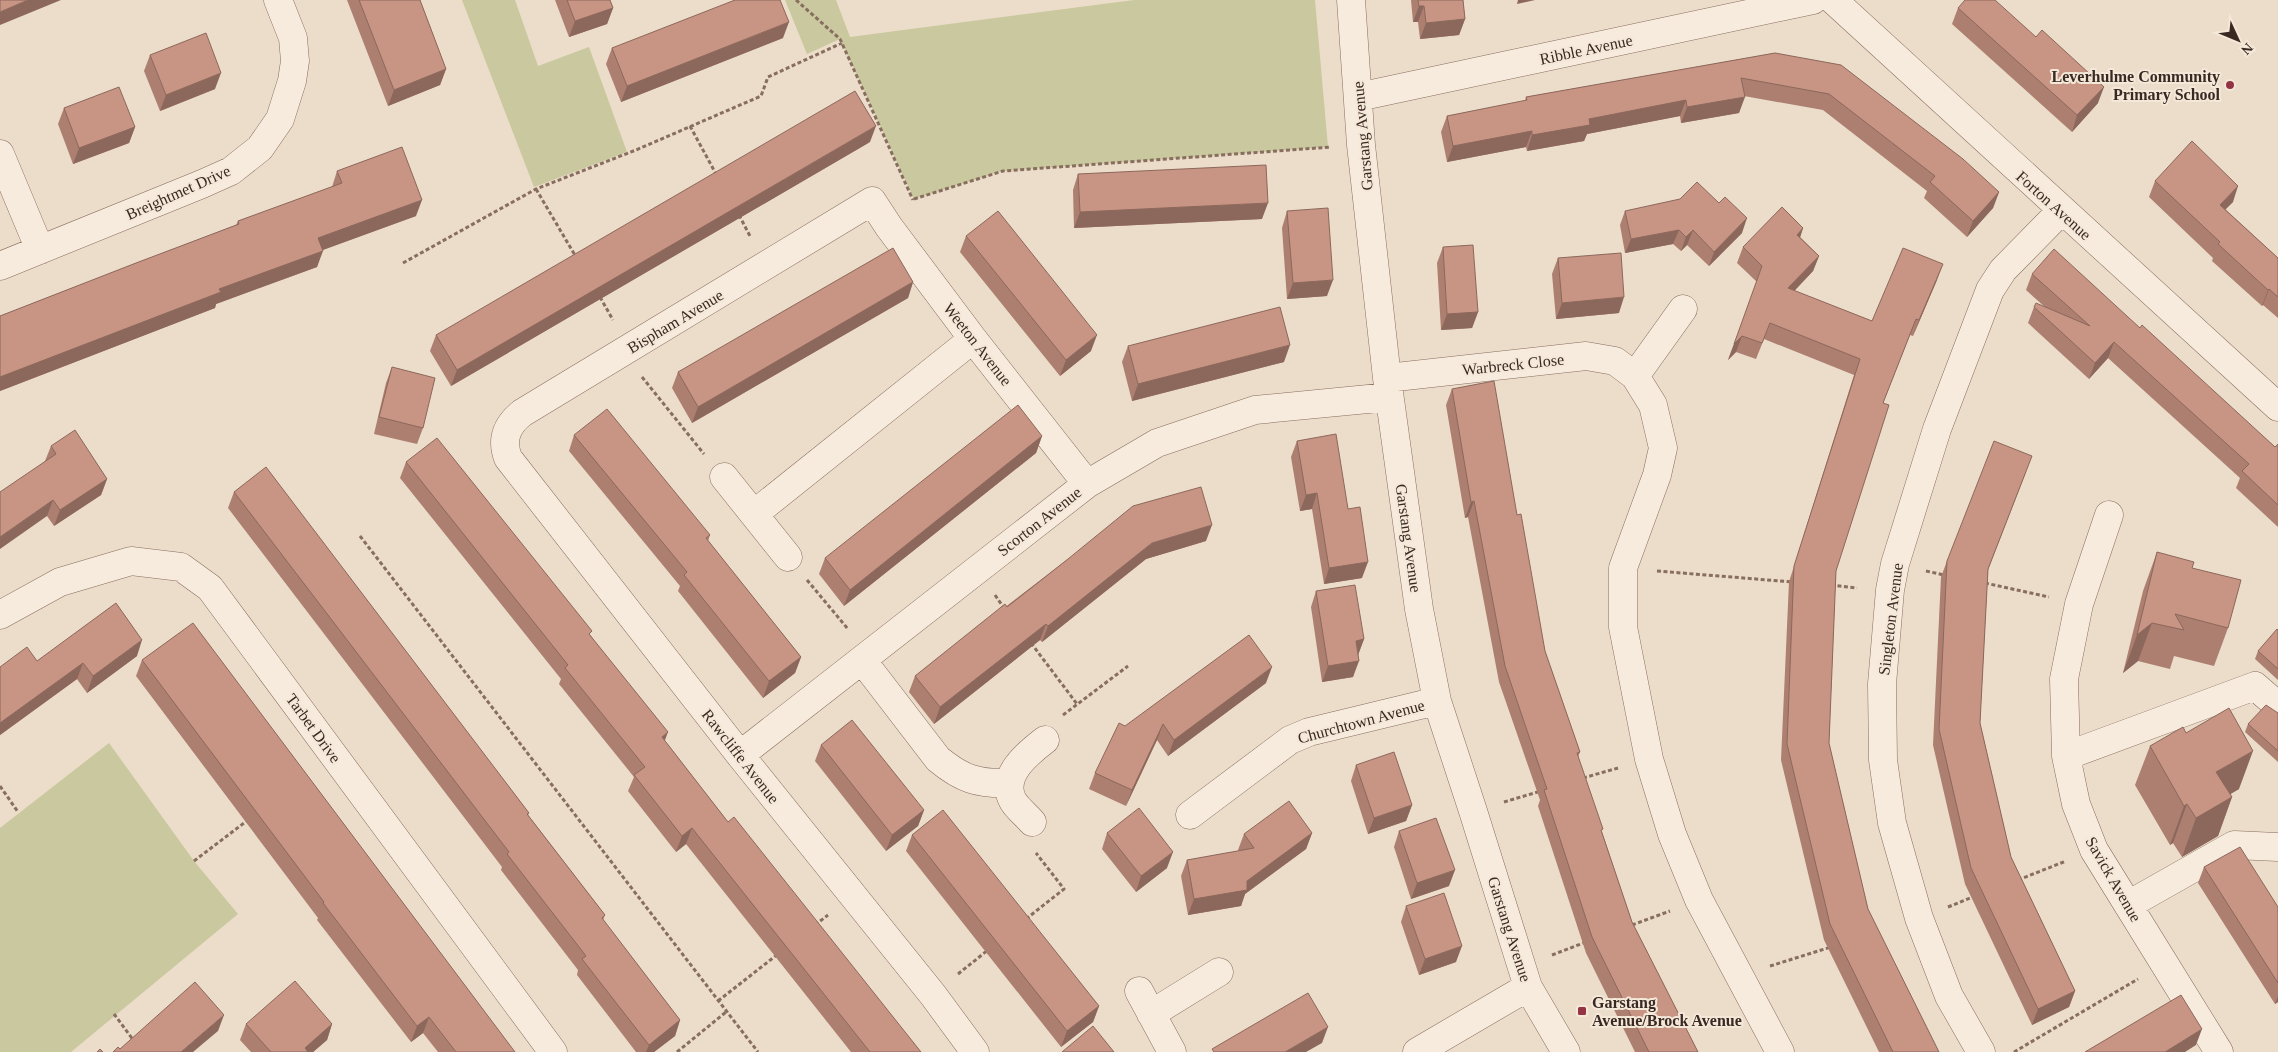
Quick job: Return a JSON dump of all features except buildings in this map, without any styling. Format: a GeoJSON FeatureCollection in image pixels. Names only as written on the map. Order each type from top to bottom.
{"type":"FeatureCollection","features":[{"type":"Feature","properties":{"kind":"street","name":"Breightmet Drive"},"geometry":{"type":"LineString","coordinates":[[0,266],[231,171],[260,148],[280,119],[292,80],[295,61],[293,38],[278,0]]}},
{"type":"Feature","properties":{"kind":"street","name":"Garstang Avenue"},"geometry":{"type":"LineString","coordinates":[[1351,0],[1361,145],[1388,388],[1419,610],[1437,701],[1474,811],[1524,977],[1566,1052]]}},
{"type":"Feature","properties":{"kind":"street","name":"Ribble Avenue"},"geometry":{"type":"LineString","coordinates":[[1358,97],[1813,0]]}},
{"type":"Feature","properties":{"kind":"street","name":"Forton Avenue"},"geometry":{"type":"LineString","coordinates":[[1832,0],[2278,408]]}},
{"type":"Feature","properties":{"kind":"street"},"geometry":{"type":"LineString","coordinates":[[0,154],[40,250]]}},
{"type":"Feature","properties":{"kind":"street","name":"Weeton Avenue"},"geometry":{"type":"LineString","coordinates":[[872,201],[889,227],[973,339],[1087,484]]}},
{"type":"Feature","properties":{"kind":"street","name":"Bispham Avenue"},"geometry":{"type":"LineString","coordinates":[[508,458],[504,448],[506,433],[512,422],[522,413],[872,201]]}},
{"type":"Feature","properties":{"kind":"street","name":"Singleton Avenue"},"geometry":{"type":"LineString","coordinates":[[1981,1052],[1949,996],[1919,918],[1892,823],[1883,760],[1882,684],[1890,590],[1895,564],[1937,429],[1990,290],[2003,270],[2061,211]]}},
{"type":"Feature","properties":{"kind":"street"},"geometry":{"type":"LineString","coordinates":[[1635,376],[1683,309]]}},
{"type":"Feature","properties":{"kind":"street"},"geometry":{"type":"LineString","coordinates":[[754,514],[973,339]]}},
{"type":"Feature","properties":{"kind":"street","name":"Warbreck Close"},"geometry":{"type":"LineString","coordinates":[[1388,388],[1586,356],[1615,361],[1635,376],[1653,405],[1663,448],[1657,475],[1623,568]]}},
{"type":"Feature","properties":{"kind":"street","name":"Scorton Avenue"},"geometry":{"type":"LineString","coordinates":[[740,755],[1087,484],[1157,443],[1255,410],[1388,388]]}},
{"type":"Feature","properties":{"kind":"street","name":"Rawcliffe Avenue"},"geometry":{"type":"LineString","coordinates":[[508,458],[740,755],[933,995],[976,1052]]}},
{"type":"Feature","properties":{"kind":"street"},"geometry":{"type":"LineString","coordinates":[[724,477],[788,557]]}},
{"type":"Feature","properties":{"kind":"street","name":"Savick Avenue"},"geometry":{"type":"LineString","coordinates":[[2109,515],[2079,604],[2064,679],[2066,756],[2076,804],[2094,850],[2219,1052]]}},
{"type":"Feature","properties":{"kind":"street","name":"Tarbet Drive"},"geometry":{"type":"LineString","coordinates":[[0,615],[60,582],[131,561],[180,567],[210,588],[553,1052]]}},
{"type":"Feature","properties":{"kind":"street"},"geometry":{"type":"LineString","coordinates":[[1623,568],[1623,627],[1649,758],[1672,834],[1699,900],[1780,1052]]}},
{"type":"Feature","properties":{"kind":"street"},"geometry":{"type":"LineString","coordinates":[[866,657],[938,758],[954,772],[972,781],[1009,783]]}},
{"type":"Feature","properties":{"kind":"street"},"geometry":{"type":"LineString","coordinates":[[2066,756],[2255,686],[2278,706]]}},
{"type":"Feature","properties":{"kind":"street","name":"Churchtown Avenue"},"geometry":{"type":"LineString","coordinates":[[1190,816],[1290,740],[1309,732],[1437,701]]}},
{"type":"Feature","properties":{"kind":"street"},"geometry":{"type":"LineString","coordinates":[[1032,822],[1013,800],[1009,783],[1021,758],[1045,740]]}},
{"type":"Feature","properties":{"kind":"street"},"geometry":{"type":"LineString","coordinates":[[2128,905],[2234,845],[2278,847]]}},
{"type":"Feature","properties":{"kind":"street"},"geometry":{"type":"LineString","coordinates":[[1172,1052],[1145,1002],[1218,972]]}},
{"type":"Feature","properties":{"kind":"street"},"geometry":{"type":"LineString","coordinates":[[1417,1052],[1524,977]]}},
{"type":"Feature","properties":{"kind":"path"},"geometry":{"type":"LineString","coordinates":[[796,0],[840,39],[914,199]]}},
{"type":"Feature","properties":{"kind":"path"},"geometry":{"type":"LineString","coordinates":[[403,263],[536,189],[761,96],[768,77],[842,43]]}},
{"type":"Feature","properties":{"kind":"path"},"geometry":{"type":"LineString","coordinates":[[690,126],[719,179]]}},
{"type":"Feature","properties":{"kind":"path"},"geometry":{"type":"LineString","coordinates":[[889,227],[914,199],[1002,171],[1361,145]]}},
{"type":"Feature","properties":{"kind":"path"},"geometry":{"type":"LineString","coordinates":[[536,189],[580,264]]}},
{"type":"Feature","properties":{"kind":"path"},"geometry":{"type":"LineString","coordinates":[[738,213],[766,265]]}},
{"type":"Feature","properties":{"kind":"path"},"geometry":{"type":"LineString","coordinates":[[595,289],[626,350],[724,477]]}},
{"type":"Feature","properties":{"kind":"path"},"geometry":{"type":"LineString","coordinates":[[360,536],[758,1052]]}},
{"type":"Feature","properties":{"kind":"path"},"geometry":{"type":"LineString","coordinates":[[788,557],[866,657]]}},
{"type":"Feature","properties":{"kind":"path"},"geometry":{"type":"LineString","coordinates":[[1895,564],[1953,576]]}},
{"type":"Feature","properties":{"kind":"path"},"geometry":{"type":"LineString","coordinates":[[1623,568],[1801,583]]}},
{"type":"Feature","properties":{"kind":"path"},"geometry":{"type":"LineString","coordinates":[[976,570],[1006,610]]}},
{"type":"Feature","properties":{"kind":"path"},"geometry":{"type":"LineString","coordinates":[[1982,583],[2079,604]]}},
{"type":"Feature","properties":{"kind":"path"},"geometry":{"type":"LineString","coordinates":[[1821,584],[1890,590]]}},
{"type":"Feature","properties":{"kind":"path"},"geometry":{"type":"LineString","coordinates":[[1029,641],[1077,704]]}},
{"type":"Feature","properties":{"kind":"path"},"geometry":{"type":"LineString","coordinates":[[1045,740],[1051,724],[1128,666]]}},
{"type":"Feature","properties":{"kind":"path"},"geometry":{"type":"LineString","coordinates":[[1575,781],[1649,758]]}},
{"type":"Feature","properties":{"kind":"path"},"geometry":{"type":"LineString","coordinates":[[0,786],[18,812]]}},
{"type":"Feature","properties":{"kind":"path"},"geometry":{"type":"LineString","coordinates":[[1474,811],[1548,789]]}},
{"type":"Feature","properties":{"kind":"path"},"geometry":{"type":"LineString","coordinates":[[194,860],[249,820]]}},
{"type":"Feature","properties":{"kind":"path"},"geometry":{"type":"LineString","coordinates":[[1025,920],[1064,889],[1034,851]]}},
{"type":"Feature","properties":{"kind":"path"},"geometry":{"type":"LineString","coordinates":[[807,931],[852,896]]}},
{"type":"Feature","properties":{"kind":"path"},"geometry":{"type":"LineString","coordinates":[[1627,927],[1699,900]]}},
{"type":"Feature","properties":{"kind":"path"},"geometry":{"type":"LineString","coordinates":[[1524,977],[1592,940]]}},
{"type":"Feature","properties":{"kind":"path"},"geometry":{"type":"LineString","coordinates":[[933,995],[994,945]]}},
{"type":"Feature","properties":{"kind":"path"},"geometry":{"type":"LineString","coordinates":[[718,1001],[785,948]]}},
{"type":"Feature","properties":{"kind":"path"},"geometry":{"type":"LineString","coordinates":[[2014,1052],[2165,964]]}},
{"type":"Feature","properties":{"kind":"path"},"geometry":{"type":"LineString","coordinates":[[677,1052],[726,1012]]}},
{"type":"Feature","properties":{"kind":"path"},"geometry":{"type":"LineString","coordinates":[[114,1014],[136,1044]]}},
{"type":"Feature","properties":{"kind":"shaded area"},"geometry":{"type":"Polygon","coordinates":[[[462,0],[515,0],[538,66],[589,47],[627,152],[534,187],[462,0]]]}},
{"type":"Feature","properties":{"kind":"shaded area"},"geometry":{"type":"Polygon","coordinates":[[[785,0],[836,0],[850,37],[1134,0],[1315,0],[1328,147],[1003,171],[914,199],[840,39],[807,54],[785,0]]]}},
{"type":"Feature","properties":{"kind":"shaded area"},"geometry":{"type":"Polygon","coordinates":[[[109,743],[194,861],[238,914],[71,1052],[0,1052],[0,828],[109,743]]]}},
{"type":"Feature","properties":{"kind":"place","name":"Leverhulme Community Primary School"},"geometry":{"type":"Point","coordinates":[2230,85]}},
{"type":"Feature","properties":{"kind":"place","name":"Garstang Avenue/Brock Avenue"},"geometry":{"type":"Point","coordinates":[1582,1011]}}]}
